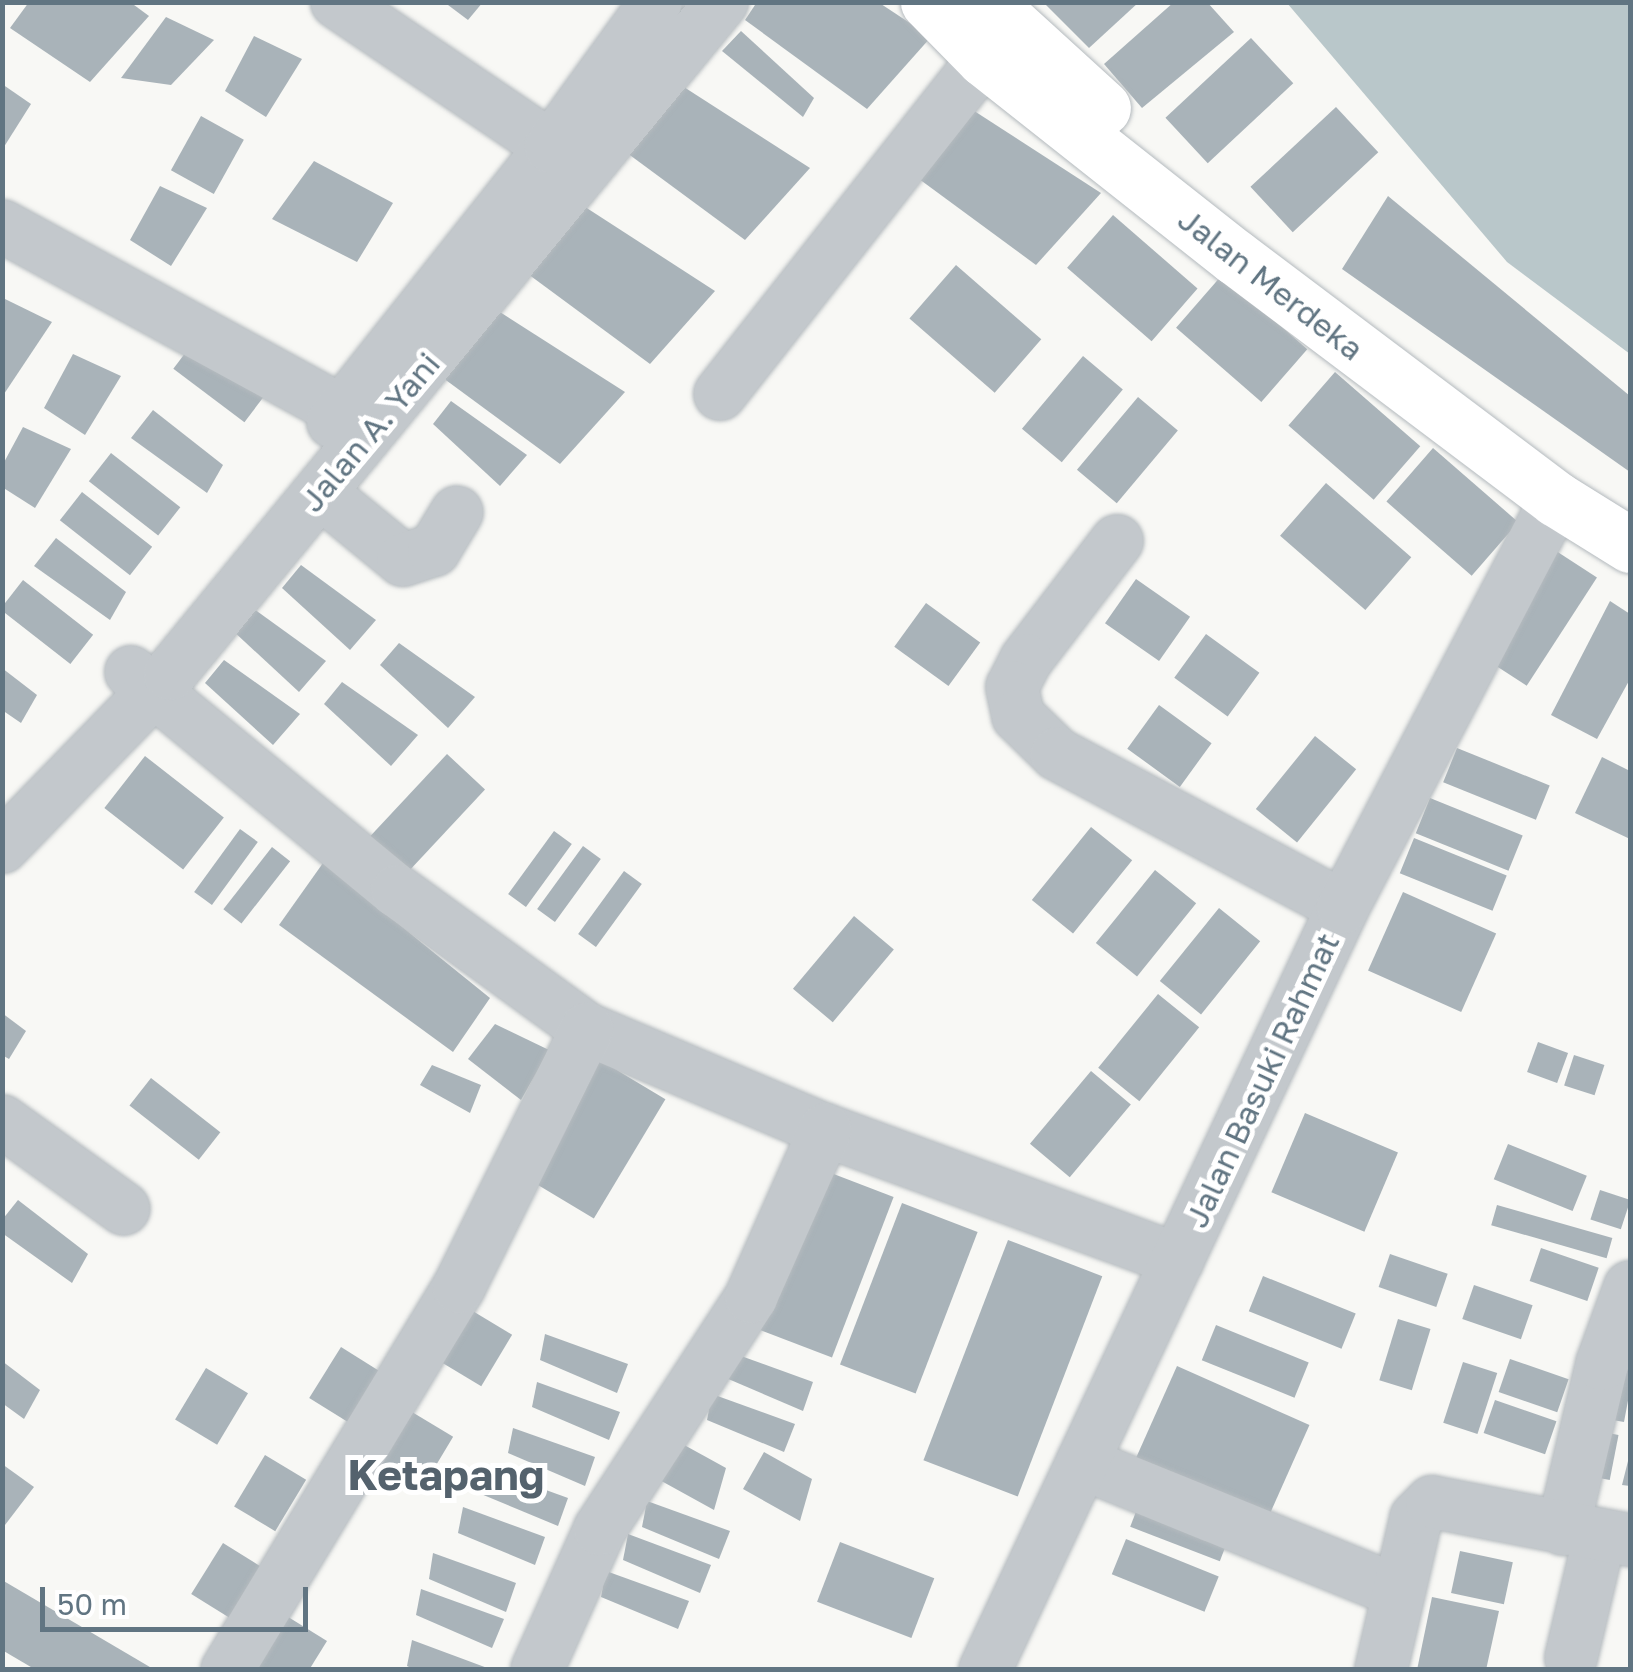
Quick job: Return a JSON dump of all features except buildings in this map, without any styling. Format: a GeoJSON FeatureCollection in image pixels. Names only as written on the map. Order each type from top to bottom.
{"type":"FeatureCollection","features":[{"type":"Feature","properties":{"kind":"main road","name":"Jalan Merdeka"},"geometry":{"type":"LineString","coordinates":[[928,2],[984,58],[1245,242],[1630,501]]}},
{"type":"Feature","properties":{"kind":"main road","name":"Jalan Merdeka"},"geometry":{"type":"LineString","coordinates":[[987,2],[1245,242],[1556,499],[1630,545]]}},
{"type":"Feature","properties":{"kind":"street"},"geometry":{"type":"LineString","coordinates":[[337,2],[551,147]]}},
{"type":"Feature","properties":{"kind":"street","name":"Jalan A. Yani"},"geometry":{"type":"LineString","coordinates":[[2,826],[320,492],[450,306],[551,147],[656,2]]}},
{"type":"Feature","properties":{"kind":"street","name":"Jalan A. Yani"},"geometry":{"type":"LineString","coordinates":[[2,847],[143,682],[341,411],[450,306],[722,2]]}},
{"type":"Feature","properties":{"kind":"street"},"geometry":{"type":"LineString","coordinates":[[720,394],[984,58]]}},
{"type":"Feature","properties":{"kind":"street"},"geometry":{"type":"LineString","coordinates":[[2,226],[341,411]]}},
{"type":"Feature","properties":{"kind":"street"},"geometry":{"type":"LineString","coordinates":[[320,492],[403,560],[434,550],[457,512]]}},
{"type":"Feature","properties":{"kind":"street","name":"Jalan Basuki Rahmat"},"geometry":{"type":"LineString","coordinates":[[985,1670],[1343,907],[1556,499]]}},
{"type":"Feature","properties":{"kind":"street"},"geometry":{"type":"LineString","coordinates":[[1117,540],[1026,660],[1012,687],[1018,716],[1057,754],[1343,907]]}},
{"type":"Feature","properties":{"kind":"street"},"geometry":{"type":"LineString","coordinates":[[143,682],[397,891],[586,1029],[824,1130],[1178,1260]]}},
{"type":"Feature","properties":{"kind":"street"},"geometry":{"type":"LineString","coordinates":[[227,1670],[459,1287],[586,1029]]}},
{"type":"Feature","properties":{"kind":"street"},"geometry":{"type":"LineString","coordinates":[[2,1121],[124,1210]]}},
{"type":"Feature","properties":{"kind":"street"},"geometry":{"type":"LineString","coordinates":[[537,1670],[600,1529],[751,1297],[824,1130]]}},
{"type":"Feature","properties":{"kind":"street"},"geometry":{"type":"LineString","coordinates":[[1571,1658],[1598,1535],[1602,1364],[1630,1286]]}},
{"type":"Feature","properties":{"kind":"street"},"geometry":{"type":"LineString","coordinates":[[1082,1464],[1398,1591]]}},
{"type":"Feature","properties":{"kind":"street"},"geometry":{"type":"LineString","coordinates":[[1380,1670],[1416,1518],[1432,1502],[1598,1535]]}},
{"type":"Feature","properties":{"kind":"shaded area"},"geometry":{"type":"Polygon","coordinates":[[[1287,3],[1630,3],[1630,354],[1507,262],[1287,3]]]}},
{"type":"Feature","properties":{"kind":"district","name":"Ketapang"},"geometry":{"type":"Point","coordinates":[446,1474]}}]}
